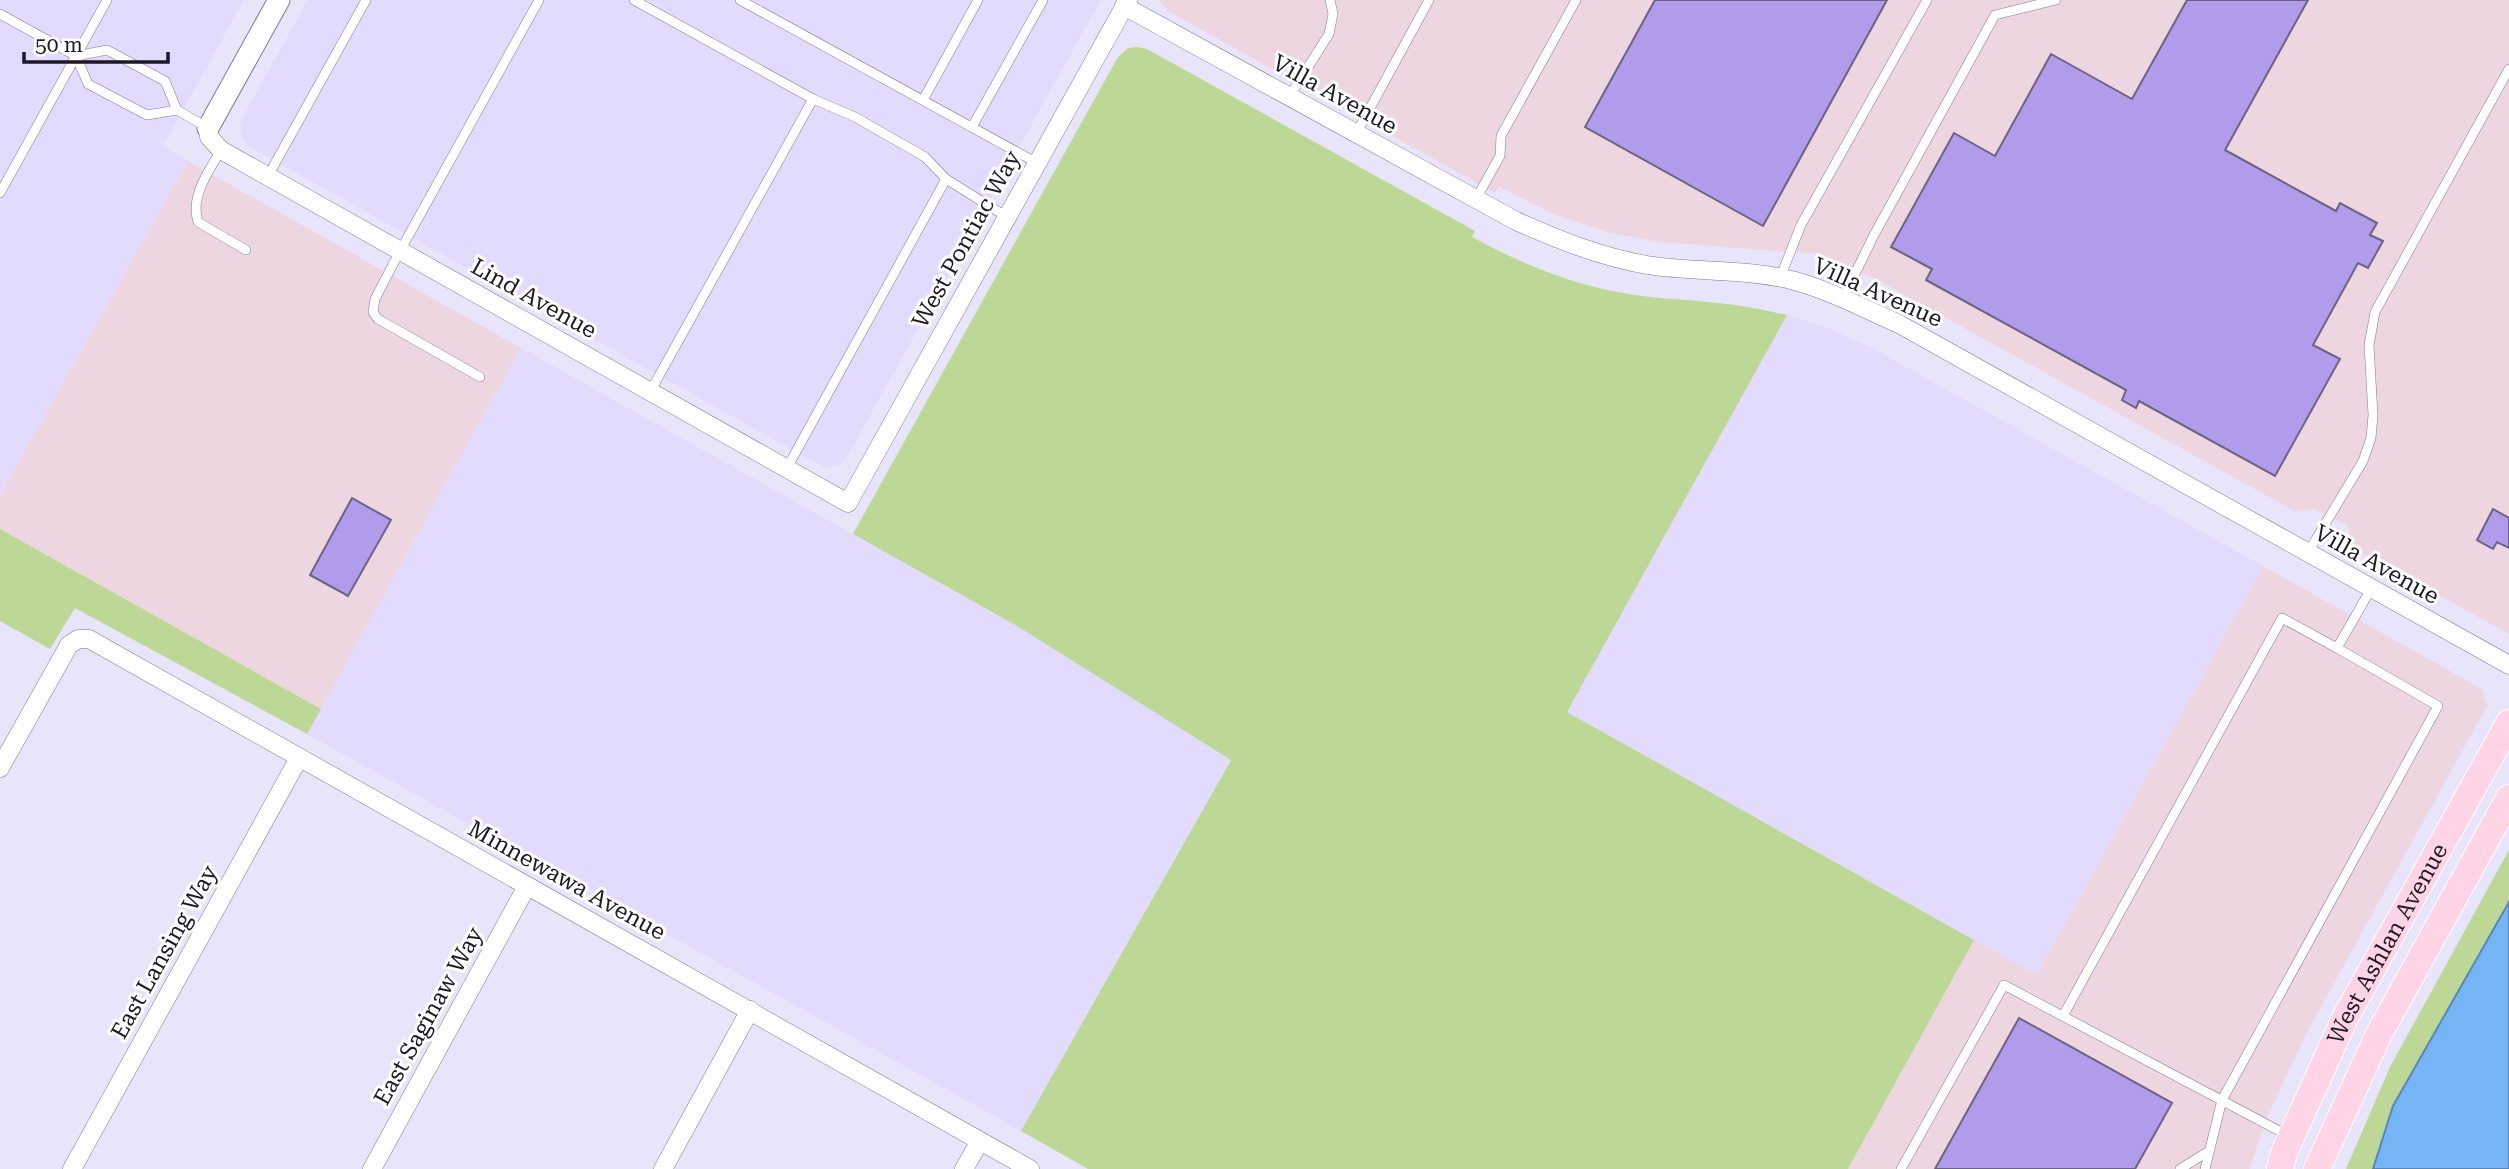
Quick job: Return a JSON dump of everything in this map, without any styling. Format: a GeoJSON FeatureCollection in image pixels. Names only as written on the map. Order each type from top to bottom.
{"type":"FeatureCollection","features":[{"type":"Feature","properties":{"kind":"main road","name":"West Ashlan Avenue"},"geometry":{"type":"LineString","coordinates":[[2280,1169],[2291,1137],[2345,1018],[2509,723]]}},
{"type":"Feature","properties":{"kind":"main road","name":"West Ashlan Avenue"},"geometry":{"type":"LineString","coordinates":[[2317,1169],[2379,1034],[2509,798]]}},
{"type":"Feature","properties":{"kind":"street"},"geometry":{"type":"LineString","coordinates":[[220,150],[209,137],[208,128],[279,0]]}},
{"type":"Feature","properties":{"kind":"street","name":"Villa Avenue"},"geometry":{"type":"LineString","coordinates":[[1126,3],[1356,134],[1516,221],[1567,244],[1608,257],[1650,265],[1744,271],[1796,281],[1843,298],[1899,324],[2509,665]]}},
{"type":"Feature","properties":{"kind":"street","name":"West Pontiac Way"},"geometry":{"type":"LineString","coordinates":[[848,503],[1126,3]]}},
{"type":"Feature","properties":{"kind":"street","name":"Lind Avenue"},"geometry":{"type":"LineString","coordinates":[[220,150],[848,503]]}},
{"type":"Feature","properties":{"kind":"street","name":"Minnewawa Avenue"},"geometry":{"type":"LineString","coordinates":[[0,768],[69,645],[78,639],[89,639],[1030,1169]]}},
{"type":"Feature","properties":{"kind":"street","name":"East Lansing Way"},"geometry":{"type":"LineString","coordinates":[[72,1169],[299,758]]}},
{"type":"Feature","properties":{"kind":"street","name":"East Saginaw Way"},"geometry":{"type":"LineString","coordinates":[[372,1169],[527,886]]}},
{"type":"Feature","properties":{"kind":"street"},"geometry":{"type":"LineString","coordinates":[[663,1169],[750,1010]]}},
{"type":"Feature","properties":{"kind":"street"},"geometry":{"type":"LineString","coordinates":[[964,1169],[980,1141]]}},
{"type":"Feature","properties":{"kind":"lane"},"geometry":{"type":"LineString","coordinates":[[0,193],[107,0]]}},
{"type":"Feature","properties":{"kind":"lane"},"geometry":{"type":"LineString","coordinates":[[268,176],[366,0]]}},
{"type":"Feature","properties":{"kind":"lane"},"geometry":{"type":"LineString","coordinates":[[480,377],[377,319],[373,312],[375,299],[540,0]]}},
{"type":"Feature","properties":{"kind":"lane"},"geometry":{"type":"LineString","coordinates":[[634,0],[813,99],[855,117],[925,157],[946,179],[1007,217]]}},
{"type":"Feature","properties":{"kind":"lane"},"geometry":{"type":"LineString","coordinates":[[740,0],[1037,163]]}},
{"type":"Feature","properties":{"kind":"lane"},"geometry":{"type":"LineString","coordinates":[[923,100],[978,0]]}},
{"type":"Feature","properties":{"kind":"lane"},"geometry":{"type":"LineString","coordinates":[[972,127],[1043,0]]}},
{"type":"Feature","properties":{"kind":"lane"},"geometry":{"type":"LineString","coordinates":[[1289,97],[1329,34],[1333,14],[1330,0]]}},
{"type":"Feature","properties":{"kind":"lane"},"geometry":{"type":"LineString","coordinates":[[1356,134],[1429,0]]}},
{"type":"Feature","properties":{"kind":"lane"},"geometry":{"type":"LineString","coordinates":[[1476,199],[1500,156],[1501,136],[1576,0]]}},
{"type":"Feature","properties":{"kind":"lane"},"geometry":{"type":"LineString","coordinates":[[1780,278],[1801,225],[1927,0]]}},
{"type":"Feature","properties":{"kind":"lane"},"geometry":{"type":"LineString","coordinates":[[1843,298],[1874,235],[1995,15],[2056,0]]}},
{"type":"Feature","properties":{"kind":"lane"},"geometry":{"type":"LineString","coordinates":[[0,14],[76,56],[88,84],[147,115],[177,110]]}},
{"type":"Feature","properties":{"kind":"lane"},"geometry":{"type":"LineString","coordinates":[[76,56],[107,50],[165,81],[177,110],[208,128]]}},
{"type":"Feature","properties":{"kind":"lane"},"geometry":{"type":"LineString","coordinates":[[2307,554],[2363,461],[2371,438],[2373,415],[2369,345],[2375,312],[2509,69]]}},
{"type":"Feature","properties":{"kind":"lane"},"geometry":{"type":"LineString","coordinates":[[650,392],[813,99]]}},
{"type":"Feature","properties":{"kind":"lane"},"geometry":{"type":"LineString","coordinates":[[220,150],[201,185],[194,210],[198,222],[246,250]]}},
{"type":"Feature","properties":{"kind":"lane"},"geometry":{"type":"LineString","coordinates":[[787,468],[946,179]]}},
{"type":"Feature","properties":{"kind":"lane"},"geometry":{"type":"LineString","coordinates":[[2337,648],[2371,589]]}},
{"type":"Feature","properties":{"kind":"lane"},"geometry":{"type":"LineString","coordinates":[[2063,1016],[2282,618],[2438,706],[2222,1100],[2205,1169]]}},
{"type":"Feature","properties":{"kind":"lane"},"geometry":{"type":"LineString","coordinates":[[1901,1169],[2004,985],[2291,1137]]}},
{"type":"Feature","properties":{"kind":"lane"},"geometry":{"type":"LineString","coordinates":[[2180,1169],[2209,1151]]}},
{"type":"Feature","properties":{"kind":"shaded area"},"geometry":{"type":"Polygon","coordinates":[[[0,0],[244,0],[163,146],[188,161],[0,495],[0,0]]]}},
{"type":"Feature","properties":{"kind":"shaded area"},"geometry":{"type":"Polygon","coordinates":[[[308,0],[1101,0],[847,457],[841,464],[825,468],[250,147],[244,141],[240,126],[242,118],[308,0]]]}},
{"type":"Feature","properties":{"kind":"shaded area"},"geometry":{"type":"Polygon","coordinates":[[[1159,0],[2509,0],[2509,634],[2353,548],[2347,525],[2314,509],[2296,512],[1874,278],[1816,254],[1659,242],[1610,233],[1555,215],[1499,187],[1495,193],[1168,11],[1159,0]]]}},
{"type":"Feature","properties":{"kind":"shaded area"},"geometry":{"type":"Polygon","coordinates":[[[188,161],[521,348],[321,709],[0,529],[0,495],[188,161]]]}},
{"type":"Feature","properties":{"kind":"shaded area"},"geometry":{"type":"Polygon","coordinates":[[[1787,315],[1831,329],[1874,349],[2263,566],[2037,975],[1567,712],[1787,315]]]}},
{"type":"Feature","properties":{"kind":"shaded area"},"geometry":{"type":"Polygon","coordinates":[[[521,348],[1017,626],[1231,759],[1021,1131],[307,734],[521,348]]]}},
{"type":"Feature","properties":{"kind":"shaded area"},"geometry":{"type":"Polygon","coordinates":[[[2263,566],[2482,689],[2487,706],[2306,1034],[2267,1118],[2249,1169],[1848,1169],[1974,940],[2037,975],[2263,566]]]}},
{"type":"Feature","properties":{"kind":"green space"},"geometry":{"type":"Polygon","coordinates":[[[1128,48],[1147,49],[1475,231],[1472,237],[1542,270],[1579,283],[1629,294],[1735,305],[1787,315],[1567,712],[1974,940],[1848,1169],[1088,1169],[1021,1131],[1231,760],[1017,626],[853,534],[1118,57],[1128,48]]]}},
{"type":"Feature","properties":{"kind":"green space"},"geometry":{"type":"Polygon","coordinates":[[[0,529],[321,709],[307,734],[75,608],[50,649],[0,621],[0,529]]]}},
{"type":"Feature","properties":{"kind":"green space"},"geometry":{"type":"Polygon","coordinates":[[[2509,850],[2509,1169],[2346,1169],[2390,1067],[2509,850]]]}},
{"type":"Feature","properties":{"kind":"water"},"geometry":{"type":"Polygon","coordinates":[[[2509,902],[2509,1169],[2373,1169],[2393,1106],[2509,902]]]}},
{"type":"Feature","properties":{"kind":"building"},"geometry":{"type":"Polygon","coordinates":[[[1655,0],[1887,0],[1763,226],[1585,127],[1655,0]]]}},
{"type":"Feature","properties":{"kind":"building"},"geometry":{"type":"Polygon","coordinates":[[[2187,0],[2308,0],[2225,150],[2336,211],[2340,203],[2377,223],[2370,235],[2383,241],[2368,268],[2358,263],[2313,345],[2340,359],[2275,476],[2139,401],[2136,408],[2122,400],[2126,390],[1926,280],[1932,269],[1891,247],[1954,133],[1995,156],[2051,54],[2132,99],[2187,0]]]}},
{"type":"Feature","properties":{"kind":"building"},"geometry":{"type":"Polygon","coordinates":[[[352,498],[391,520],[348,596],[310,575],[352,498]]]}},
{"type":"Feature","properties":{"kind":"building"},"geometry":{"type":"Polygon","coordinates":[[[2493,509],[2509,518],[2509,548],[2497,542],[2493,549],[2477,540],[2493,509]]]}},
{"type":"Feature","properties":{"kind":"building"},"geometry":{"type":"Polygon","coordinates":[[[2019,1018],[2172,1103],[2135,1169],[1935,1169],[2019,1018]]]}}]}
